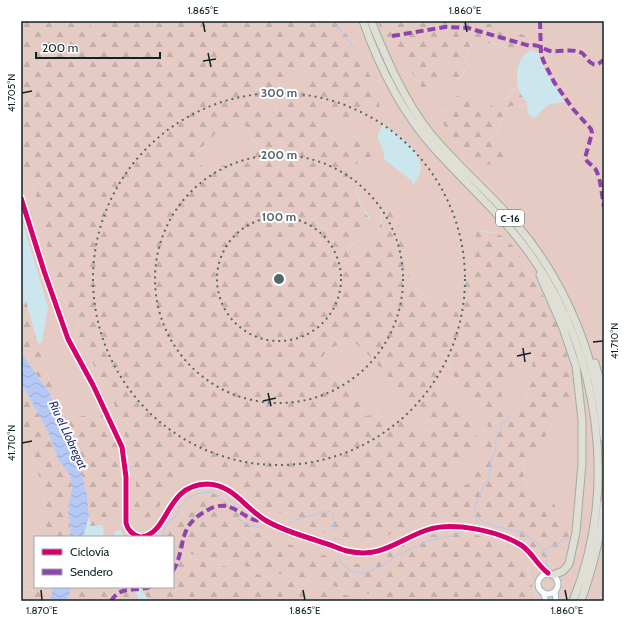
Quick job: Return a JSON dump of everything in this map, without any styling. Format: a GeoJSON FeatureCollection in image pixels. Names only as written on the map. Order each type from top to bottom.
{"type":"FeatureCollection","features":[{"type":"Feature","properties":{"kind":"highway","name":"C-16"},"geometry":{"type":"LineString","coordinates":[[363,21],[394,91],[408,114],[432,146],[508,227],[533,260],[550,286],[575,338],[586,373],[593,406],[599,466],[595,516],[587,560],[582,580],[573,601]]}},
{"type":"Feature","properties":{"kind":"highway","name":"C-16"},"geometry":{"type":"LineString","coordinates":[[371,21],[391,68],[416,112],[431,134],[518,226],[557,282],[578,325],[593,372],[602,412],[604,438]]}},
{"type":"Feature","properties":{"kind":"highway"},"geometry":{"type":"LineString","coordinates":[[533,260],[563,328],[576,366],[582,420],[582,464],[576,532],[569,564],[563,571],[550,574]]}},
{"type":"Feature","properties":{"kind":"highway"},"geometry":{"type":"LineString","coordinates":[[557,282],[566,292],[581,323],[599,376],[604,396]]}},
{"type":"Feature","properties":{"kind":"highway"},"geometry":{"type":"LineString","coordinates":[[581,601],[589,578],[599,539],[604,503]]}},
{"type":"Feature","properties":{"kind":"street"},"geometry":{"type":"LineString","coordinates":[[21,198],[44,271],[68,339],[93,385],[122,447],[126,477],[127,526],[132,534],[138,536]]}},
{"type":"Feature","properties":{"kind":"street"},"geometry":{"type":"LineString","coordinates":[[144,536],[154,532],[173,503],[184,491],[190,487],[207,484],[224,488],[234,493],[246,506],[264,519],[291,532],[358,553],[378,552],[426,530],[437,527],[455,526],[484,531],[522,546],[532,555],[536,562],[558,582],[558,587],[555,591],[549,594],[543,592]]}},
{"type":"Feature","properties":{"kind":"street"},"geometry":{"type":"LineString","coordinates":[[536,562],[539,579],[538,586],[543,592],[546,601]]}},
{"type":"Feature","properties":{"kind":"street"},"geometry":{"type":"LineString","coordinates":[[539,579],[543,575],[550,574]]}},
{"type":"Feature","properties":{"kind":"street"},"geometry":{"type":"LineString","coordinates":[[555,591],[556,601]]}},
{"type":"Feature","properties":{"kind":"green space"},"geometry":{"type":"Polygon","coordinates":[[[21,21],[91,21],[91,29],[94,33],[103,33],[106,32],[113,21],[337,21],[359,52],[377,91],[380,108],[340,120],[327,126],[326,131],[331,138],[340,139],[354,137],[368,139],[371,148],[371,158],[353,165],[352,175],[356,193],[371,226],[366,234],[348,247],[347,252],[353,257],[359,257],[369,248],[377,234],[381,221],[382,199],[386,201],[395,216],[399,227],[414,287],[426,297],[443,300],[453,304],[459,300],[472,259],[477,230],[488,233],[493,232],[506,238],[517,251],[556,319],[565,342],[574,400],[555,419],[541,444],[525,459],[523,471],[525,479],[531,490],[534,493],[552,501],[558,514],[568,526],[570,531],[569,541],[560,556],[552,562],[535,551],[518,535],[504,526],[484,521],[443,516],[422,519],[385,537],[359,543],[298,525],[289,513],[274,513],[233,480],[218,473],[199,468],[185,474],[148,519],[138,523],[135,519],[134,509],[136,490],[134,470],[126,439],[115,406],[72,323],[47,246],[40,207],[30,179],[21,160],[21,21]],[[306,62],[298,65],[276,88],[266,105],[268,115],[274,116],[277,102],[280,98],[300,84],[307,76],[309,70],[308,64],[306,62]],[[240,122],[214,135],[198,151],[197,156],[202,167],[205,168],[220,165],[241,167],[254,156],[255,148],[250,132],[247,127],[240,122]],[[347,342],[339,344],[327,351],[322,362],[335,376],[349,384],[363,413],[367,416],[370,415],[372,395],[379,391],[382,393],[377,400],[376,408],[384,420],[398,415],[403,415],[411,419],[421,429],[431,432],[437,431],[437,428],[407,398],[365,351],[356,344],[347,342]],[[531,348],[524,351],[502,396],[495,404],[495,407],[523,407],[529,387],[533,360],[531,348]],[[440,352],[438,354],[436,369],[438,384],[443,395],[451,407],[474,428],[476,433],[475,444],[468,455],[452,462],[446,469],[449,483],[453,486],[463,486],[472,479],[478,469],[489,413],[480,402],[461,388],[455,379],[447,360],[440,352]]]}},
{"type":"Feature","properties":{"kind":"green space"},"geometry":{"type":"Polygon","coordinates":[[[91,21],[113,21],[106,32],[94,33],[91,29],[91,21]]]}},
{"type":"Feature","properties":{"kind":"green space"},"geometry":{"type":"Polygon","coordinates":[[[337,21],[378,21],[380,29],[401,56],[426,93],[430,83],[442,70],[443,62],[450,64],[453,82],[459,79],[465,68],[468,50],[470,46],[476,42],[501,46],[512,52],[529,45],[527,36],[480,21],[604,21],[604,601],[537,601],[528,569],[501,542],[465,532],[429,535],[415,539],[372,562],[361,564],[352,563],[309,551],[253,530],[232,504],[215,494],[206,493],[197,496],[188,502],[170,525],[157,536],[123,536],[121,530],[114,532],[115,536],[104,536],[102,518],[123,520],[65,421],[45,369],[42,354],[42,341],[48,307],[21,217],[21,160],[30,179],[40,207],[47,246],[72,323],[115,406],[126,439],[134,470],[136,490],[134,509],[138,523],[147,519],[153,513],[182,476],[189,471],[199,468],[210,469],[221,473],[243,488],[274,513],[289,513],[298,525],[359,543],[385,537],[422,519],[443,516],[484,521],[504,526],[518,535],[535,551],[560,556],[568,542],[570,532],[566,523],[558,514],[554,504],[547,498],[533,493],[530,489],[524,477],[523,466],[526,457],[541,444],[553,422],[574,400],[565,342],[556,319],[517,251],[506,238],[493,232],[477,230],[472,259],[459,300],[453,304],[443,300],[427,297],[418,291],[414,286],[409,274],[402,234],[389,204],[381,210],[381,217],[376,235],[366,252],[360,256],[354,257],[347,252],[348,248],[366,234],[370,221],[353,184],[351,175],[353,165],[371,158],[368,139],[354,137],[340,139],[331,138],[326,130],[327,126],[345,118],[380,107],[377,91],[359,52],[337,21]],[[533,50],[525,54],[522,58],[519,65],[517,79],[515,77],[511,94],[506,99],[494,103],[482,112],[479,110],[476,99],[451,101],[448,108],[442,113],[443,123],[471,157],[500,150],[496,139],[506,108],[513,106],[527,106],[528,113],[534,119],[550,104],[565,102],[544,68],[539,53],[533,50]],[[383,124],[378,139],[384,152],[384,159],[412,181],[413,185],[419,175],[421,166],[419,158],[414,150],[383,124]]]}},
{"type":"Feature","properties":{"kind":"green space"},"geometry":{"type":"Polygon","coordinates":[[[378,21],[480,21],[527,36],[530,38],[531,42],[523,50],[518,52],[511,51],[502,45],[474,43],[468,50],[464,68],[459,79],[453,82],[450,64],[443,62],[441,73],[430,83],[426,94],[401,56],[380,29],[378,21]]]}},
{"type":"Feature","properties":{"kind":"green space"},"geometry":{"type":"Polygon","coordinates":[[[306,62],[309,64],[308,76],[280,99],[277,103],[274,116],[268,115],[266,105],[276,88],[296,67],[306,62]]]}},
{"type":"Feature","properties":{"kind":"green space"},"geometry":{"type":"Polygon","coordinates":[[[515,77],[517,79],[519,92],[527,102],[527,106],[509,106],[504,110],[496,139],[497,144],[505,155],[494,163],[480,165],[476,163],[458,142],[438,115],[446,111],[451,101],[457,96],[468,92],[475,96],[479,110],[482,112],[493,104],[510,96],[515,77]]]}},
{"type":"Feature","properties":{"kind":"green space"},"geometry":{"type":"Polygon","coordinates":[[[240,122],[247,127],[252,137],[255,148],[254,157],[241,167],[224,165],[205,168],[202,167],[197,156],[207,141],[214,134],[240,122]]]}},
{"type":"Feature","properties":{"kind":"green space"},"geometry":{"type":"Polygon","coordinates":[[[26,301],[38,344],[42,341],[42,354],[45,369],[65,421],[103,410],[111,426],[120,450],[124,471],[123,520],[102,518],[103,525],[90,526],[87,495],[65,428],[50,394],[21,352],[21,305],[26,301]]]}},
{"type":"Feature","properties":{"kind":"green space"},"geometry":{"type":"Polygon","coordinates":[[[347,342],[356,344],[363,349],[420,411],[436,426],[437,431],[431,432],[421,428],[407,416],[403,415],[398,415],[384,420],[380,416],[375,405],[375,402],[379,397],[379,391],[370,415],[367,416],[363,413],[349,384],[335,376],[322,362],[327,351],[339,344],[347,342]]]}},
{"type":"Feature","properties":{"kind":"green space"},"geometry":{"type":"Polygon","coordinates":[[[531,348],[533,360],[529,387],[523,407],[495,407],[495,404],[502,396],[524,351],[531,348]]]}},
{"type":"Feature","properties":{"kind":"green space"},"geometry":{"type":"Polygon","coordinates":[[[440,352],[461,388],[480,402],[489,413],[478,469],[468,483],[458,487],[449,483],[446,469],[452,462],[470,452],[475,443],[476,433],[471,425],[450,406],[441,392],[436,372],[438,353],[440,352]]]}},
{"type":"Feature","properties":{"kind":"green space"},"geometry":{"type":"Polygon","coordinates":[[[21,382],[48,432],[59,461],[69,473],[72,488],[68,512],[71,531],[69,536],[46,536],[47,509],[36,464],[21,425],[21,382]]]}},
{"type":"Feature","properties":{"kind":"green space"},"geometry":{"type":"Polygon","coordinates":[[[21,425],[36,464],[43,492],[47,509],[47,534],[46,536],[34,536],[34,578],[21,600],[21,425]]]}},
{"type":"Feature","properties":{"kind":"green space"},"geometry":{"type":"Polygon","coordinates":[[[206,493],[215,494],[228,501],[253,530],[266,536],[309,551],[352,563],[361,564],[372,562],[415,539],[429,535],[465,532],[501,542],[511,548],[524,562],[537,601],[400,601],[174,550],[174,536],[157,536],[169,526],[190,501],[206,493]]]}},
{"type":"Feature","properties":{"kind":"green space"},"geometry":{"type":"Polygon","coordinates":[[[174,550],[400,601],[372,601],[174,554],[174,550]]]}},
{"type":"Feature","properties":{"kind":"green space"},"geometry":{"type":"Polygon","coordinates":[[[174,554],[372,601],[149,601],[141,588],[174,588],[174,554]]]}},
{"type":"Feature","properties":{"kind":"green space"},"geometry":{"type":"Polygon","coordinates":[[[34,578],[34,588],[53,588],[50,601],[21,601],[34,578]]]}},
{"type":"Feature","properties":{"kind":"green space"},"geometry":{"type":"Polygon","coordinates":[[[72,588],[134,588],[139,601],[66,601],[72,588]]]}},
{"type":"Feature","properties":{"kind":"water"},"geometry":{"type":"Polygon","coordinates":[[[21,352],[50,394],[82,475],[87,495],[89,516],[83,536],[69,536],[71,531],[68,512],[72,488],[69,473],[59,461],[48,432],[21,382],[21,352]]]}},
{"type":"Feature","properties":{"kind":"water"},"geometry":{"type":"Polygon","coordinates":[[[53,588],[72,588],[66,601],[50,601],[53,588]]]}},
{"type":"Feature","properties":{"kind":"waterway"},"geometry":{"type":"LineString","coordinates":[[330,21],[340,29],[352,45]]}},
{"type":"Feature","properties":{"kind":"waterway"},"geometry":{"type":"LineString","coordinates":[[510,419],[501,424],[496,439],[496,449],[491,460],[490,474],[477,499],[475,510],[476,514],[481,520],[526,535],[537,542],[544,552],[547,566]]}},
{"type":"Feature","properties":{"kind":"waterway"},"geometry":{"type":"LineString","coordinates":[[162,536],[168,523],[174,518],[183,503],[193,496],[205,492],[211,493],[221,498],[226,503]]}},
{"type":"Feature","properties":{"kind":"waterway"},"geometry":{"type":"LineString","coordinates":[[229,509],[236,517],[245,523],[264,528]]}},
{"type":"Feature","properties":{"kind":"waterway"},"geometry":{"type":"LineString","coordinates":[[289,524],[298,519],[330,511],[333,514],[335,530]]}},
{"type":"Feature","properties":{"kind":"waterway"},"geometry":{"type":"LineString","coordinates":[[475,523],[479,520]]}},
{"type":"Feature","properties":{"kind":"waterway"},"geometry":{"type":"LineString","coordinates":[[338,555],[340,561],[347,569],[357,573],[362,573],[379,567],[397,556],[424,543],[455,535],[464,531]]}},
{"type":"Feature","properties":{"kind":"waterway"},"geometry":{"type":"LineString","coordinates":[[544,550],[556,545],[568,536]]}},
{"type":"Feature","properties":{"kind":"marked path"},"geometry":{"type":"LineString","coordinates":[[540,21],[541,53],[543,60],[554,82],[573,109],[591,129],[592,133],[585,158],[595,168],[598,174],[604,207]]}},
{"type":"Feature","properties":{"kind":"marked path"},"geometry":{"type":"LineString","coordinates":[[392,36],[445,27],[468,28],[530,46],[538,46],[550,51],[570,50],[582,53],[591,63],[594,64],[604,60]]}},
{"type":"Feature","properties":{"kind":"marked path"},"geometry":{"type":"LineString","coordinates":[[174,569],[180,554],[186,531],[190,524],[197,517],[213,507],[226,506],[253,520],[263,521],[264,519]]}},
{"type":"Feature","properties":{"kind":"marked path"},"geometry":{"type":"LineString","coordinates":[[111,601],[115,596],[124,591],[144,588]]}},
{"type":"Feature","properties":{"kind":"cycle path"},"geometry":{"type":"LineString","coordinates":[[21,198],[44,271],[68,339],[93,385],[122,447],[126,477],[126,523],[131,532],[138,536]]}},
{"type":"Feature","properties":{"kind":"cycle path"},"geometry":{"type":"LineString","coordinates":[[144,536],[158,527],[175,500],[183,492],[193,486],[207,484],[216,485],[231,492],[258,515],[272,524],[347,551],[359,553],[380,551],[427,530],[438,527],[462,527],[500,535],[521,545],[548,573]]}},
{"type":"Feature","properties":{"kind":"water label","name":"Riu el Llobregat"},"geometry":{"type":"Point","coordinates":[68,435]}}]}
